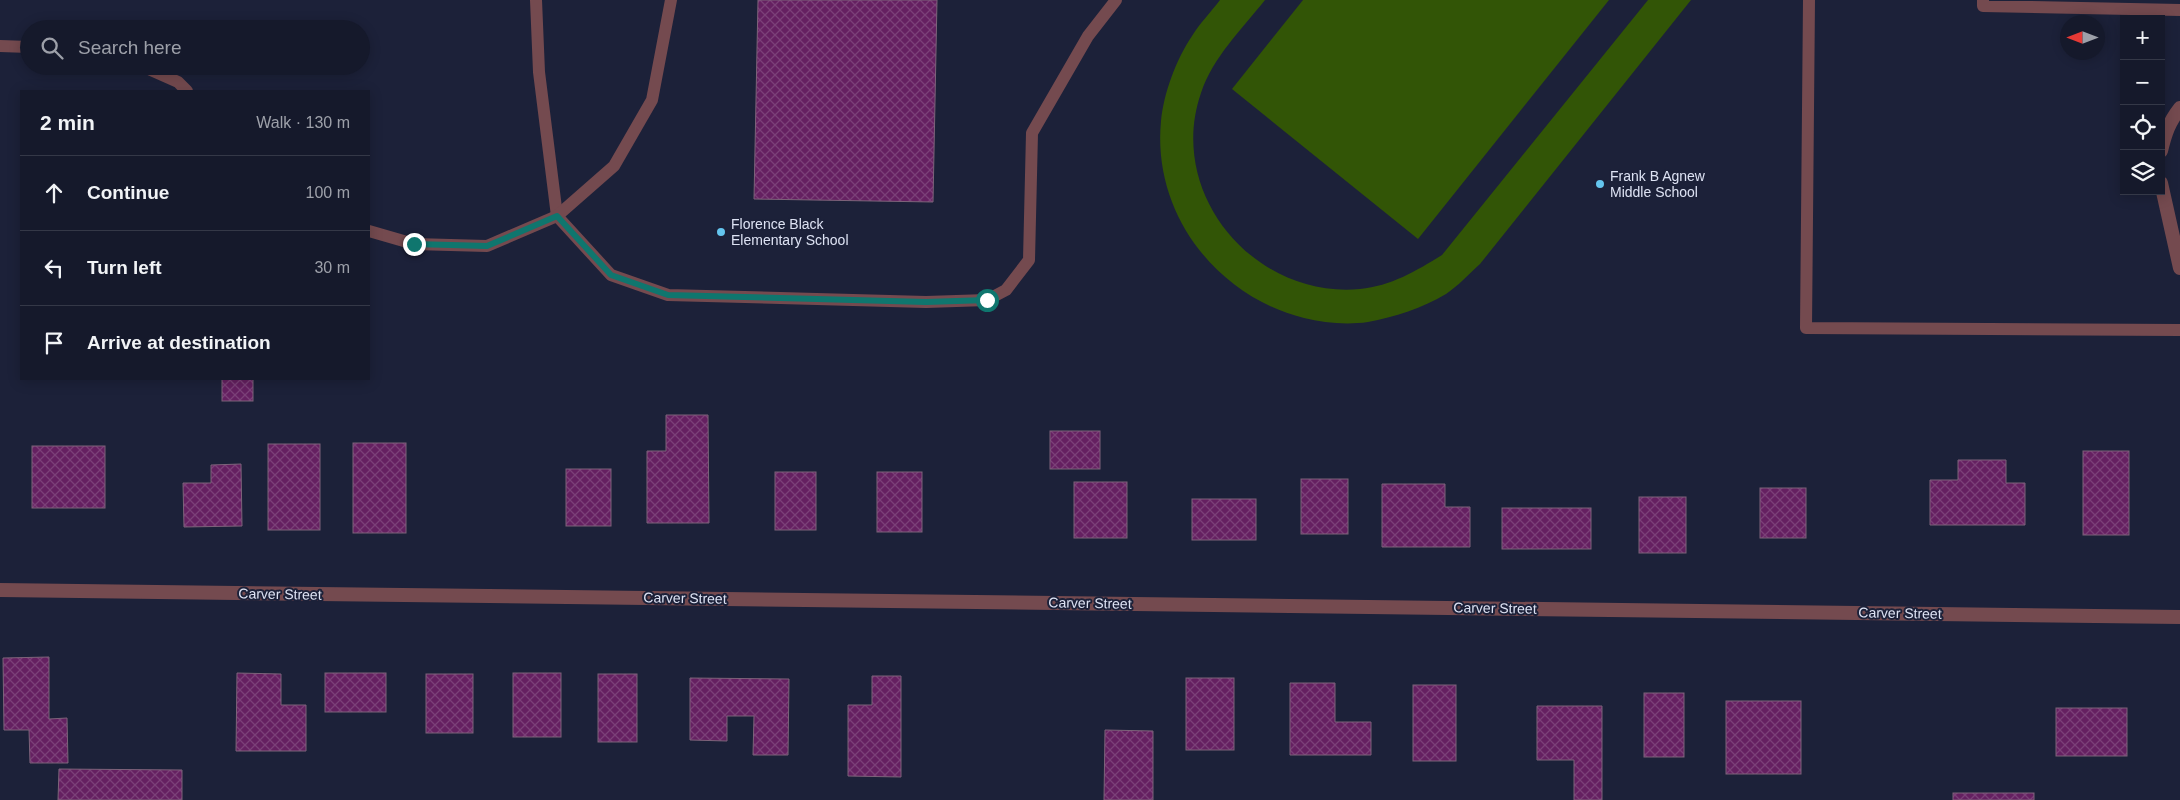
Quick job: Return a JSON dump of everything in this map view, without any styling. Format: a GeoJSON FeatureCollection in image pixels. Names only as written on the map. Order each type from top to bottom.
{"type":"FeatureCollection","features":[{"type":"Feature","properties":{"kind":"street"},"geometry":{"type":"LineString","coordinates":[[2161,150],[2164,135],[2180,108]]}},
{"type":"Feature","properties":{"kind":"street"},"geometry":{"type":"LineString","coordinates":[[2164,195],[2180,268]]}},
{"type":"Feature","properties":{"kind":"street","name":"Carver Street"},"geometry":{"type":"LineString","coordinates":[[0,590],[2180,616]]}},
{"type":"Feature","properties":{"kind":"lane"},"geometry":{"type":"LineString","coordinates":[[536,0],[539,72],[557,216],[611,275],[668,295],[926,302],[987,300],[1006,290],[1029,260],[1032,133],[1088,36],[1116,0]]}},
{"type":"Feature","properties":{"kind":"lane"},"geometry":{"type":"LineString","coordinates":[[370,232],[414,244],[487,246],[557,216],[614,166],[652,100],[671,0]]}},
{"type":"Feature","properties":{"kind":"lane"},"geometry":{"type":"LineString","coordinates":[[1809,0],[1806,328],[2180,330]]}},
{"type":"Feature","properties":{"kind":"lane"},"geometry":{"type":"LineString","coordinates":[[1983,0],[1983,6],[2180,10]]}},
{"type":"Feature","properties":{"kind":"lane"},"geometry":{"type":"LineString","coordinates":[[0,46],[20,47]]}},
{"type":"Feature","properties":{"kind":"lane"},"geometry":{"type":"LineString","coordinates":[[162,75],[178,82],[186,90]]}},
{"type":"Feature","properties":{"kind":"green space"},"geometry":{"type":"Polygon","coordinates":[[[1220,0],[1265,0],[1220,55],[1201,93],[1193,131],[1196,168],[1208,202],[1228,233],[1254,258],[1286,277],[1322,288],[1360,289],[1393,281],[1442,255],[1648,0],[1691,0],[1480,264],[1463,280],[1446,294],[1428,304],[1368,322],[1344,323],[1304,318],[1272,307],[1243,291],[1218,270],[1196,246],[1179,218],[1167,188],[1161,155],[1161,121],[1168,88],[1186,45],[1220,0]]]}},
{"type":"Feature","properties":{"kind":"green space"},"geometry":{"type":"Polygon","coordinates":[[[1303,0],[1609,0],[1418,239],[1232,89],[1303,0]]]}},
{"type":"Feature","properties":{"kind":"building"},"geometry":{"type":"Polygon","coordinates":[[[758,0],[937,0],[933,202],[754,199],[758,0]]]}},
{"type":"Feature","properties":{"kind":"building"},"geometry":{"type":"Polygon","coordinates":[[[222,380],[253,380],[253,401],[222,401],[222,380]]]}},
{"type":"Feature","properties":{"kind":"building"},"geometry":{"type":"Polygon","coordinates":[[[666,415],[708,415],[709,523],[647,523],[647,451],[666,451],[666,415]]]}},
{"type":"Feature","properties":{"kind":"building"},"geometry":{"type":"Polygon","coordinates":[[[1050,431],[1100,431],[1100,469],[1050,469],[1050,431]]]}},
{"type":"Feature","properties":{"kind":"building"},"geometry":{"type":"Polygon","coordinates":[[[353,443],[406,443],[406,533],[353,533],[353,443]]]}},
{"type":"Feature","properties":{"kind":"building"},"geometry":{"type":"Polygon","coordinates":[[[268,444],[320,444],[320,530],[268,530],[268,444]]]}},
{"type":"Feature","properties":{"kind":"building"},"geometry":{"type":"Polygon","coordinates":[[[32,446],[105,446],[105,508],[32,508],[32,446]]]}},
{"type":"Feature","properties":{"kind":"building"},"geometry":{"type":"Polygon","coordinates":[[[2083,451],[2129,451],[2129,535],[2083,535],[2083,451]]]}},
{"type":"Feature","properties":{"kind":"building"},"geometry":{"type":"Polygon","coordinates":[[[1958,460],[2006,460],[2006,483],[2025,483],[2025,525],[1930,525],[1930,480],[1958,480],[1958,460]]]}},
{"type":"Feature","properties":{"kind":"building"},"geometry":{"type":"Polygon","coordinates":[[[241,464],[242,526],[184,527],[183,483],[211,483],[211,465],[241,464]]]}},
{"type":"Feature","properties":{"kind":"building"},"geometry":{"type":"Polygon","coordinates":[[[566,469],[611,469],[611,526],[566,526],[566,469]]]}},
{"type":"Feature","properties":{"kind":"building"},"geometry":{"type":"Polygon","coordinates":[[[775,472],[816,472],[816,530],[775,530],[775,472]]]}},
{"type":"Feature","properties":{"kind":"building"},"geometry":{"type":"Polygon","coordinates":[[[877,472],[922,472],[922,532],[877,532],[877,472]]]}},
{"type":"Feature","properties":{"kind":"building"},"geometry":{"type":"Polygon","coordinates":[[[1301,479],[1348,479],[1348,534],[1301,534],[1301,479]]]}},
{"type":"Feature","properties":{"kind":"building"},"geometry":{"type":"Polygon","coordinates":[[[1074,482],[1127,482],[1127,538],[1074,538],[1074,482]]]}},
{"type":"Feature","properties":{"kind":"building"},"geometry":{"type":"Polygon","coordinates":[[[1382,484],[1445,484],[1445,507],[1470,507],[1470,547],[1382,547],[1382,484]]]}},
{"type":"Feature","properties":{"kind":"building"},"geometry":{"type":"Polygon","coordinates":[[[1760,488],[1806,488],[1806,538],[1760,538],[1760,488]]]}},
{"type":"Feature","properties":{"kind":"building"},"geometry":{"type":"Polygon","coordinates":[[[1639,497],[1686,497],[1686,553],[1639,553],[1639,497]]]}},
{"type":"Feature","properties":{"kind":"building"},"geometry":{"type":"Polygon","coordinates":[[[1192,499],[1256,499],[1256,540],[1192,540],[1192,499]]]}},
{"type":"Feature","properties":{"kind":"building"},"geometry":{"type":"Polygon","coordinates":[[[1502,508],[1591,508],[1591,549],[1502,549],[1502,508]]]}},
{"type":"Feature","properties":{"kind":"building"},"geometry":{"type":"Polygon","coordinates":[[[49,657],[49,719],[67,718],[68,763],[30,763],[29,730],[4,730],[3,658],[49,657]]]}},
{"type":"Feature","properties":{"kind":"building"},"geometry":{"type":"Polygon","coordinates":[[[237,673],[281,674],[281,705],[306,705],[306,751],[236,751],[237,673]]]}},
{"type":"Feature","properties":{"kind":"building"},"geometry":{"type":"Polygon","coordinates":[[[325,673],[386,673],[386,712],[325,712],[325,673]]]}},
{"type":"Feature","properties":{"kind":"building"},"geometry":{"type":"Polygon","coordinates":[[[513,673],[561,673],[561,737],[513,737],[513,673]]]}},
{"type":"Feature","properties":{"kind":"building"},"geometry":{"type":"Polygon","coordinates":[[[426,674],[473,674],[473,733],[426,733],[426,674]]]}},
{"type":"Feature","properties":{"kind":"building"},"geometry":{"type":"Polygon","coordinates":[[[598,674],[637,674],[637,742],[598,742],[598,674]]]}},
{"type":"Feature","properties":{"kind":"building"},"geometry":{"type":"Polygon","coordinates":[[[872,676],[901,676],[901,777],[848,776],[848,705],[872,705],[872,676]]]}},
{"type":"Feature","properties":{"kind":"building"},"geometry":{"type":"Polygon","coordinates":[[[690,678],[789,679],[788,755],[753,755],[754,716],[727,716],[727,741],[690,740],[690,678]]]}},
{"type":"Feature","properties":{"kind":"building"},"geometry":{"type":"Polygon","coordinates":[[[1186,678],[1234,678],[1234,750],[1186,750],[1186,678]]]}},
{"type":"Feature","properties":{"kind":"building"},"geometry":{"type":"Polygon","coordinates":[[[1290,683],[1335,683],[1335,722],[1371,722],[1371,755],[1290,755],[1290,683]]]}},
{"type":"Feature","properties":{"kind":"building"},"geometry":{"type":"Polygon","coordinates":[[[1413,685],[1456,685],[1456,761],[1413,761],[1413,685]]]}},
{"type":"Feature","properties":{"kind":"building"},"geometry":{"type":"Polygon","coordinates":[[[1644,693],[1684,693],[1684,757],[1644,757],[1644,693]]]}},
{"type":"Feature","properties":{"kind":"building"},"geometry":{"type":"Polygon","coordinates":[[[1726,701],[1801,701],[1801,774],[1726,774],[1726,701]]]}},
{"type":"Feature","properties":{"kind":"building"},"geometry":{"type":"Polygon","coordinates":[[[1537,706],[1602,706],[1602,800],[1574,800],[1574,760],[1537,760],[1537,706]]]}},
{"type":"Feature","properties":{"kind":"building"},"geometry":{"type":"Polygon","coordinates":[[[2056,708],[2127,708],[2127,756],[2056,756],[2056,708]]]}},
{"type":"Feature","properties":{"kind":"building"},"geometry":{"type":"Polygon","coordinates":[[[1105,730],[1153,731],[1153,800],[1104,800],[1105,730]]]}},
{"type":"Feature","properties":{"kind":"building"},"geometry":{"type":"Polygon","coordinates":[[[59,769],[182,770],[182,800],[58,800],[59,769]]]}},
{"type":"Feature","properties":{"kind":"building"},"geometry":{"type":"Polygon","coordinates":[[[1953,793],[2034,793],[2034,800],[1953,800],[1953,793]]]}},
{"type":"Feature","properties":{"kind":"place","name":"Frank B Agnew Middle School"},"geometry":{"type":"Point","coordinates":[1600,184]}},
{"type":"Feature","properties":{"kind":"place","name":"Florence Black Elementary School"},"geometry":{"type":"Point","coordinates":[721,232]}},
{"type":"Feature","properties":{"kind":"route"},"geometry":{"type":"LineString","coordinates":[[414,244],[487,246],[557,216],[611,275],[668,295],[926,302],[987,300]]}}]}
